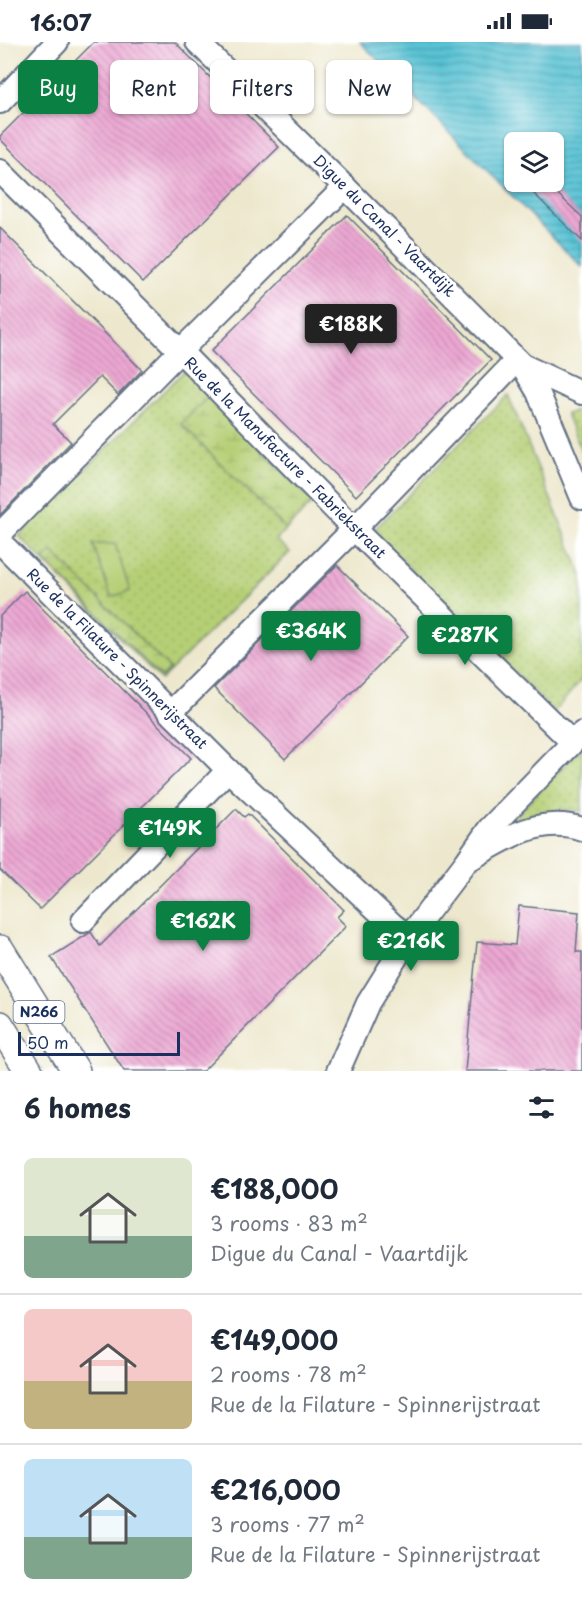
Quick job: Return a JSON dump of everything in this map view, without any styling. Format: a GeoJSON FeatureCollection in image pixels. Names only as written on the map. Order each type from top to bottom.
{"type":"FeatureCollection","features":[{"type":"Feature","properties":{"kind":"main road","name":"N266"},"geometry":{"type":"LineString","coordinates":[[0,949],[76,1071]]}},
{"type":"Feature","properties":{"kind":"main road","name":"N266"},"geometry":{"type":"LineString","coordinates":[[0,1025],[29,1071]]}},
{"type":"Feature","properties":{"kind":"street"},"geometry":{"type":"LineString","coordinates":[[0,102],[57,42]]}},
{"type":"Feature","properties":{"kind":"street","name":"Digue du Canal - Vaartdijk"},"geometry":{"type":"LineString","coordinates":[[197,42],[519,363],[582,393]]}},
{"type":"Feature","properties":{"kind":"street","name":"Rue de la Manufacture - Fabriekstraat"},"geometry":{"type":"LineString","coordinates":[[0,171],[354,529],[577,738]]}},
{"type":"Feature","properties":{"kind":"street"},"geometry":{"type":"LineString","coordinates":[[3,541],[180,351],[345,187]]}},
{"type":"Feature","properties":{"kind":"street"},"geometry":{"type":"LineString","coordinates":[[170,713],[519,363],[538,392],[582,498]]}},
{"type":"Feature","properties":{"kind":"street","name":"Rue de la Filature - Spinnerijstraat"},"geometry":{"type":"LineString","coordinates":[[3,541],[228,770],[393,925],[410,937]]}},
{"type":"Feature","properties":{"kind":"street"},"geometry":{"type":"LineString","coordinates":[[338,1071],[368,1003],[410,937],[489,829],[577,738]]}},
{"type":"Feature","properties":{"kind":"street"},"geometry":{"type":"LineString","coordinates":[[83,921],[228,770]]}},
{"type":"Feature","properties":{"kind":"street"},"geometry":{"type":"LineString","coordinates":[[466,862],[506,838],[539,826],[570,825],[582,828]]}},
{"type":"Feature","properties":{"kind":"green space"},"geometry":{"type":"Polygon","coordinates":[[[188,367],[313,502],[276,540],[290,552],[161,680],[19,536],[188,367]]]}},
{"type":"Feature","properties":{"kind":"green space"},"geometry":{"type":"Polygon","coordinates":[[[508,395],[582,575],[582,679],[554,712],[373,531],[508,395]]]}},
{"type":"Feature","properties":{"kind":"green space"},"geometry":{"type":"Polygon","coordinates":[[[208,397],[313,502],[286,529],[181,424],[208,397]]]}},
{"type":"Feature","properties":{"kind":"green space"},"geometry":{"type":"Polygon","coordinates":[[[578,411],[582,413],[582,452],[566,414],[578,411]]]}},
{"type":"Feature","properties":{"kind":"green space"},"geometry":{"type":"Polygon","coordinates":[[[93,544],[115,544],[130,591],[111,597],[93,544]]]}},
{"type":"Feature","properties":{"kind":"green space"},"geometry":{"type":"Polygon","coordinates":[[[52,552],[170,669],[161,677],[44,560],[52,552]]]}},
{"type":"Feature","properties":{"kind":"green space"},"geometry":{"type":"Polygon","coordinates":[[[582,747],[582,811],[541,812],[504,828],[582,747]]]}},
{"type":"Feature","properties":{"kind":"water"},"geometry":{"type":"Polygon","coordinates":[[[360,42],[582,42],[582,267],[508,192],[564,192],[564,132],[504,132],[504,188],[412,95],[412,60],[378,60],[360,42]]]}},
{"type":"Feature","properties":{"kind":"building"},"geometry":{"type":"Polygon","coordinates":[[[94,42],[175,42],[193,60],[110,60],[110,114],[198,114],[198,65],[210,77],[210,114],[246,114],[279,147],[143,282],[0,139],[0,136],[22,114],[98,114],[98,60],[76,60],[94,42]]]}},
{"type":"Feature","properties":{"kind":"building"},"geometry":{"type":"Polygon","coordinates":[[[532,192],[556,192],[582,217],[582,241],[532,192]]]}},
{"type":"Feature","properties":{"kind":"building"},"geometry":{"type":"Polygon","coordinates":[[[347,215],[491,360],[356,496],[211,351],[347,215]]]}},
{"type":"Feature","properties":{"kind":"building"},"geometry":{"type":"Polygon","coordinates":[[[0,228],[142,370],[118,395],[100,377],[53,424],[71,442],[0,515],[0,228]]]}},
{"type":"Feature","properties":{"kind":"building"},"geometry":{"type":"Polygon","coordinates":[[[337,565],[408,636],[285,759],[214,688],[337,565]]]}},
{"type":"Feature","properties":{"kind":"building"},"geometry":{"type":"Polygon","coordinates":[[[25,591],[191,758],[40,909],[0,870],[0,616],[25,591]]]}},
{"type":"Feature","properties":{"kind":"building"},"geometry":{"type":"Polygon","coordinates":[[[236,809],[244,817],[248,814],[344,910],[337,917],[346,926],[203,1071],[124,1071],[51,957],[91,932],[100,946],[236,809]]]}},
{"type":"Feature","properties":{"kind":"building"},"geometry":{"type":"Polygon","coordinates":[[[519,906],[579,912],[576,952],[582,952],[582,1071],[465,1071],[477,942],[515,945],[519,906]]]}}]}
